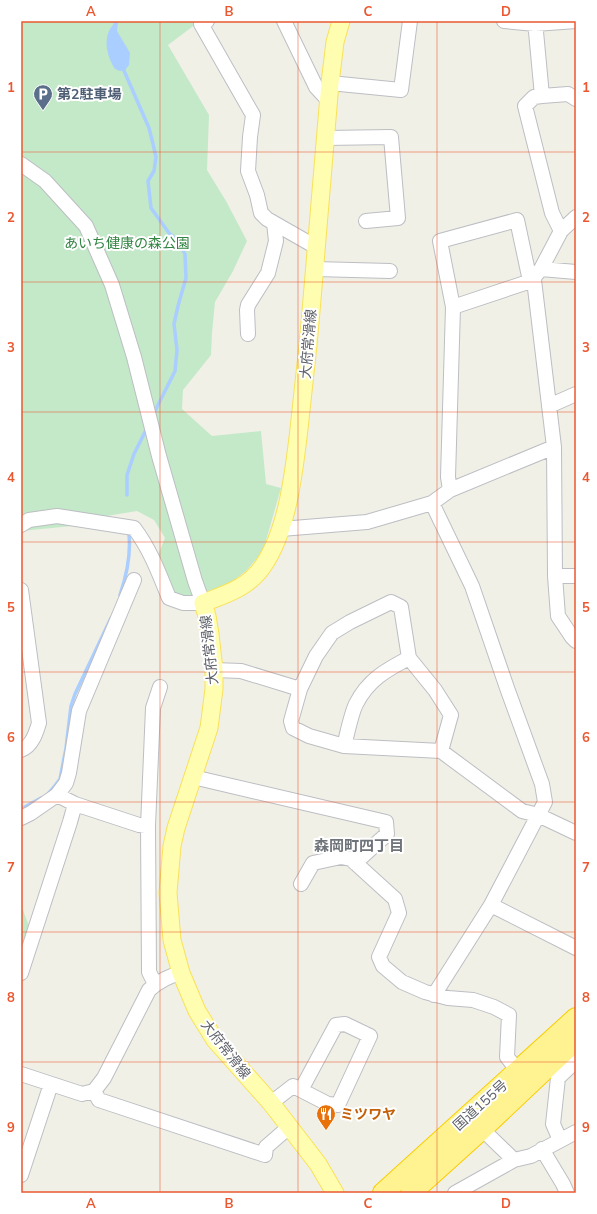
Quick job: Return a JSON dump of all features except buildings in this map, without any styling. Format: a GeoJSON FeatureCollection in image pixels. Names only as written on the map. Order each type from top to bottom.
{"type":"FeatureCollection","features":[{"type":"Feature","properties":{"kind":"highway","name":"国道155号"},"geometry":{"type":"LineString","coordinates":[[383,1193],[576,1018]]}},
{"type":"Feature","properties":{"kind":"highway","name":"国道155号"},"geometry":{"type":"LineString","coordinates":[[411,1193],[482,1129],[576,1040]]}},
{"type":"Feature","properties":{"kind":"main road","name":"大府常滑線"},"geometry":{"type":"LineString","coordinates":[[335,1193],[318,1164],[271,1103],[215,1040],[197,1012],[181,973],[172,940],[168,893],[172,846],[176,828],[209,728],[214,689],[214,670],[210,634],[203,603],[239,589],[263,566],[281,529],[287,505],[294,468],[304,383],[315,269],[329,92],[335,42],[341,21]]}},
{"type":"Feature","properties":{"kind":"street"},"geometry":{"type":"LineString","coordinates":[[207,21],[201,24],[253,115],[248,171],[257,196],[261,213],[274,223],[316,247]]}},
{"type":"Feature","properties":{"kind":"street"},"geometry":{"type":"LineString","coordinates":[[284,21],[316,87],[329,92],[401,90],[410,21]]}},
{"type":"Feature","properties":{"kind":"street"},"geometry":{"type":"LineString","coordinates":[[504,21],[576,21]]}},
{"type":"Feature","properties":{"kind":"street"},"geometry":{"type":"LineString","coordinates":[[535,22],[542,96]]}},
{"type":"Feature","properties":{"kind":"street"},"geometry":{"type":"LineString","coordinates":[[561,231],[552,213],[525,106],[534,97],[568,94],[576,99]]}},
{"type":"Feature","properties":{"kind":"street"},"geometry":{"type":"LineString","coordinates":[[326,138],[391,137],[398,218],[366,221]]}},
{"type":"Feature","properties":{"kind":"street"},"geometry":{"type":"LineString","coordinates":[[21,164],[45,181],[86,226],[112,285],[134,357],[148,413],[195,581],[203,603],[183,603],[169,598],[155,562],[143,539],[134,528],[58,516],[28,520],[21,525]]}},
{"type":"Feature","properties":{"kind":"street"},"geometry":{"type":"LineString","coordinates":[[535,276],[561,231],[576,217]]}},
{"type":"Feature","properties":{"kind":"street"},"geometry":{"type":"LineString","coordinates":[[450,490],[448,477],[453,307],[440,241],[517,220],[535,276],[554,447],[555,576],[558,616],[572,637],[576,640]]}},
{"type":"Feature","properties":{"kind":"street"},"geometry":{"type":"LineString","coordinates":[[248,334],[248,305],[268,273],[276,241],[274,223]]}},
{"type":"Feature","properties":{"kind":"street"},"geometry":{"type":"LineString","coordinates":[[315,269],[390,271]]}},
{"type":"Feature","properties":{"kind":"street"},"geometry":{"type":"LineString","coordinates":[[453,307],[535,276],[576,272]]}},
{"type":"Feature","properties":{"kind":"street"},"geometry":{"type":"LineString","coordinates":[[549,406],[576,394]]}},
{"type":"Feature","properties":{"kind":"street"},"geometry":{"type":"LineString","coordinates":[[281,529],[367,522],[432,503],[450,490],[554,447]]}},
{"type":"Feature","properties":{"kind":"street"},"geometry":{"type":"LineString","coordinates":[[432,503],[472,586],[542,784],[545,802],[491,905],[434,994]]}},
{"type":"Feature","properties":{"kind":"street"},"geometry":{"type":"LineString","coordinates":[[555,576],[576,576]]}},
{"type":"Feature","properties":{"kind":"street"},"geometry":{"type":"LineString","coordinates":[[21,818],[57,795],[66,783],[69,774],[79,711],[134,580]]}},
{"type":"Feature","properties":{"kind":"street"},"geometry":{"type":"LineString","coordinates":[[21,590],[39,723],[36,735],[25,749],[21,750]]}},
{"type":"Feature","properties":{"kind":"street"},"geometry":{"type":"LineString","coordinates":[[441,751],[451,716],[434,690],[409,658],[401,607],[391,602],[350,622],[332,633],[316,656],[300,689],[290,721],[293,728],[309,736],[344,746],[441,751],[522,811],[538,815],[576,833]]}},
{"type":"Feature","properties":{"kind":"street"},"geometry":{"type":"LineString","coordinates":[[344,746],[356,704],[370,682],[388,669],[409,658]]}},
{"type":"Feature","properties":{"kind":"street"},"geometry":{"type":"LineString","coordinates":[[214,670],[241,671],[300,689]]}},
{"type":"Feature","properties":{"kind":"street"},"geometry":{"type":"LineString","coordinates":[[155,984],[149,972],[148,826],[153,708],[160,687]]}},
{"type":"Feature","properties":{"kind":"street"},"geometry":{"type":"LineString","coordinates":[[193,778],[386,822],[387,834],[356,863]]}},
{"type":"Feature","properties":{"kind":"street"},"geometry":{"type":"LineString","coordinates":[[57,795],[75,804],[139,825],[148,826]]}},
{"type":"Feature","properties":{"kind":"street"},"geometry":{"type":"LineString","coordinates":[[21,973],[75,804]]}},
{"type":"Feature","properties":{"kind":"street"},"geometry":{"type":"LineString","coordinates":[[301,884],[313,863],[341,857],[351,859],[356,863],[395,899],[400,913],[380,957],[383,966],[402,982],[425,992],[448,998],[473,1000],[494,1007],[508,1015],[507,1057],[518,1071]]}},
{"type":"Feature","properties":{"kind":"street"},"geometry":{"type":"LineString","coordinates":[[491,905],[576,948]]}},
{"type":"Feature","properties":{"kind":"street"},"geometry":{"type":"LineString","coordinates":[[21,1074],[82,1094],[94,1091],[104,1078],[149,990],[155,984],[168,977],[181,973]]}},
{"type":"Feature","properties":{"kind":"street"},"geometry":{"type":"LineString","coordinates":[[271,1103],[293,1086],[328,1104],[338,1105],[370,1036],[345,1024],[336,1025],[301,1090]]}},
{"type":"Feature","properties":{"kind":"street"},"geometry":{"type":"LineString","coordinates":[[560,1140],[553,1124],[558,1078],[576,1061]]}},
{"type":"Feature","properties":{"kind":"street"},"geometry":{"type":"LineString","coordinates":[[21,1175],[51,1084]]}},
{"type":"Feature","properties":{"kind":"street"},"geometry":{"type":"LineString","coordinates":[[94,1091],[99,1100],[265,1155],[266,1147],[289,1127]]}},
{"type":"Feature","properties":{"kind":"street"},"geometry":{"type":"LineString","coordinates":[[482,1129],[514,1160]]}},
{"type":"Feature","properties":{"kind":"street"},"geometry":{"type":"LineString","coordinates":[[455,1193],[514,1160],[531,1156],[576,1132]]}},
{"type":"Feature","properties":{"kind":"street"},"geometry":{"type":"LineString","coordinates":[[542,1149],[567,1193]]}},
{"type":"Feature","properties":{"kind":"green space","name":"あいち健康の森公園"},"geometry":{"type":"Polygon","coordinates":[[[21,21],[200,21],[168,45],[209,115],[207,170],[226,201],[247,241],[233,271],[215,302],[211,355],[183,390],[182,409],[212,436],[261,431],[266,484],[281,488],[263,551],[246,571],[203,603],[169,598],[155,562],[165,538],[154,520],[137,511],[100,517],[93,524],[21,531],[21,21]]]}},
{"type":"Feature","properties":{"kind":"green space"},"geometry":{"type":"Polygon","coordinates":[[[21,905],[29,926],[21,950],[21,905]]]}},
{"type":"Feature","properties":{"kind":"water"},"geometry":{"type":"Polygon","coordinates":[[[115,21],[118,21],[117,31],[130,53],[129,65],[125,70],[120,71],[115,69],[112,65],[107,50],[108,34],[115,21]]]}},
{"type":"Feature","properties":{"kind":"waterway"},"geometry":{"type":"LineString","coordinates":[[122,66],[149,128],[156,157],[154,171],[148,181],[151,208],[169,233],[178,241],[185,254],[186,278],[174,324],[177,350],[175,371],[153,415]]}},
{"type":"Feature","properties":{"kind":"waterway"},"geometry":{"type":"LineString","coordinates":[[127,495],[127,475],[134,454],[147,428]]}},
{"type":"Feature","properties":{"kind":"waterway"},"geometry":{"type":"LineString","coordinates":[[120,595],[128,566],[129,535]]}},
{"type":"Feature","properties":{"kind":"waterway"},"geometry":{"type":"LineString","coordinates":[[48,794],[60,779],[66,748],[71,706],[75,694],[111,618]]}},
{"type":"Feature","properties":{"kind":"waterway"},"geometry":{"type":"LineString","coordinates":[[21,809],[41,798]]}},
{"type":"Feature","properties":{"kind":"place","name":"第2駐車場"},"geometry":{"type":"Point","coordinates":[43,111]}},
{"type":"Feature","properties":{"kind":"place","name":"ミツワヤ"},"geometry":{"type":"Point","coordinates":[326,1131]}},
{"type":"Feature","properties":{"kind":"district","name":"森岡町四丁目"},"geometry":{"type":"Point","coordinates":[359,845]}}]}
